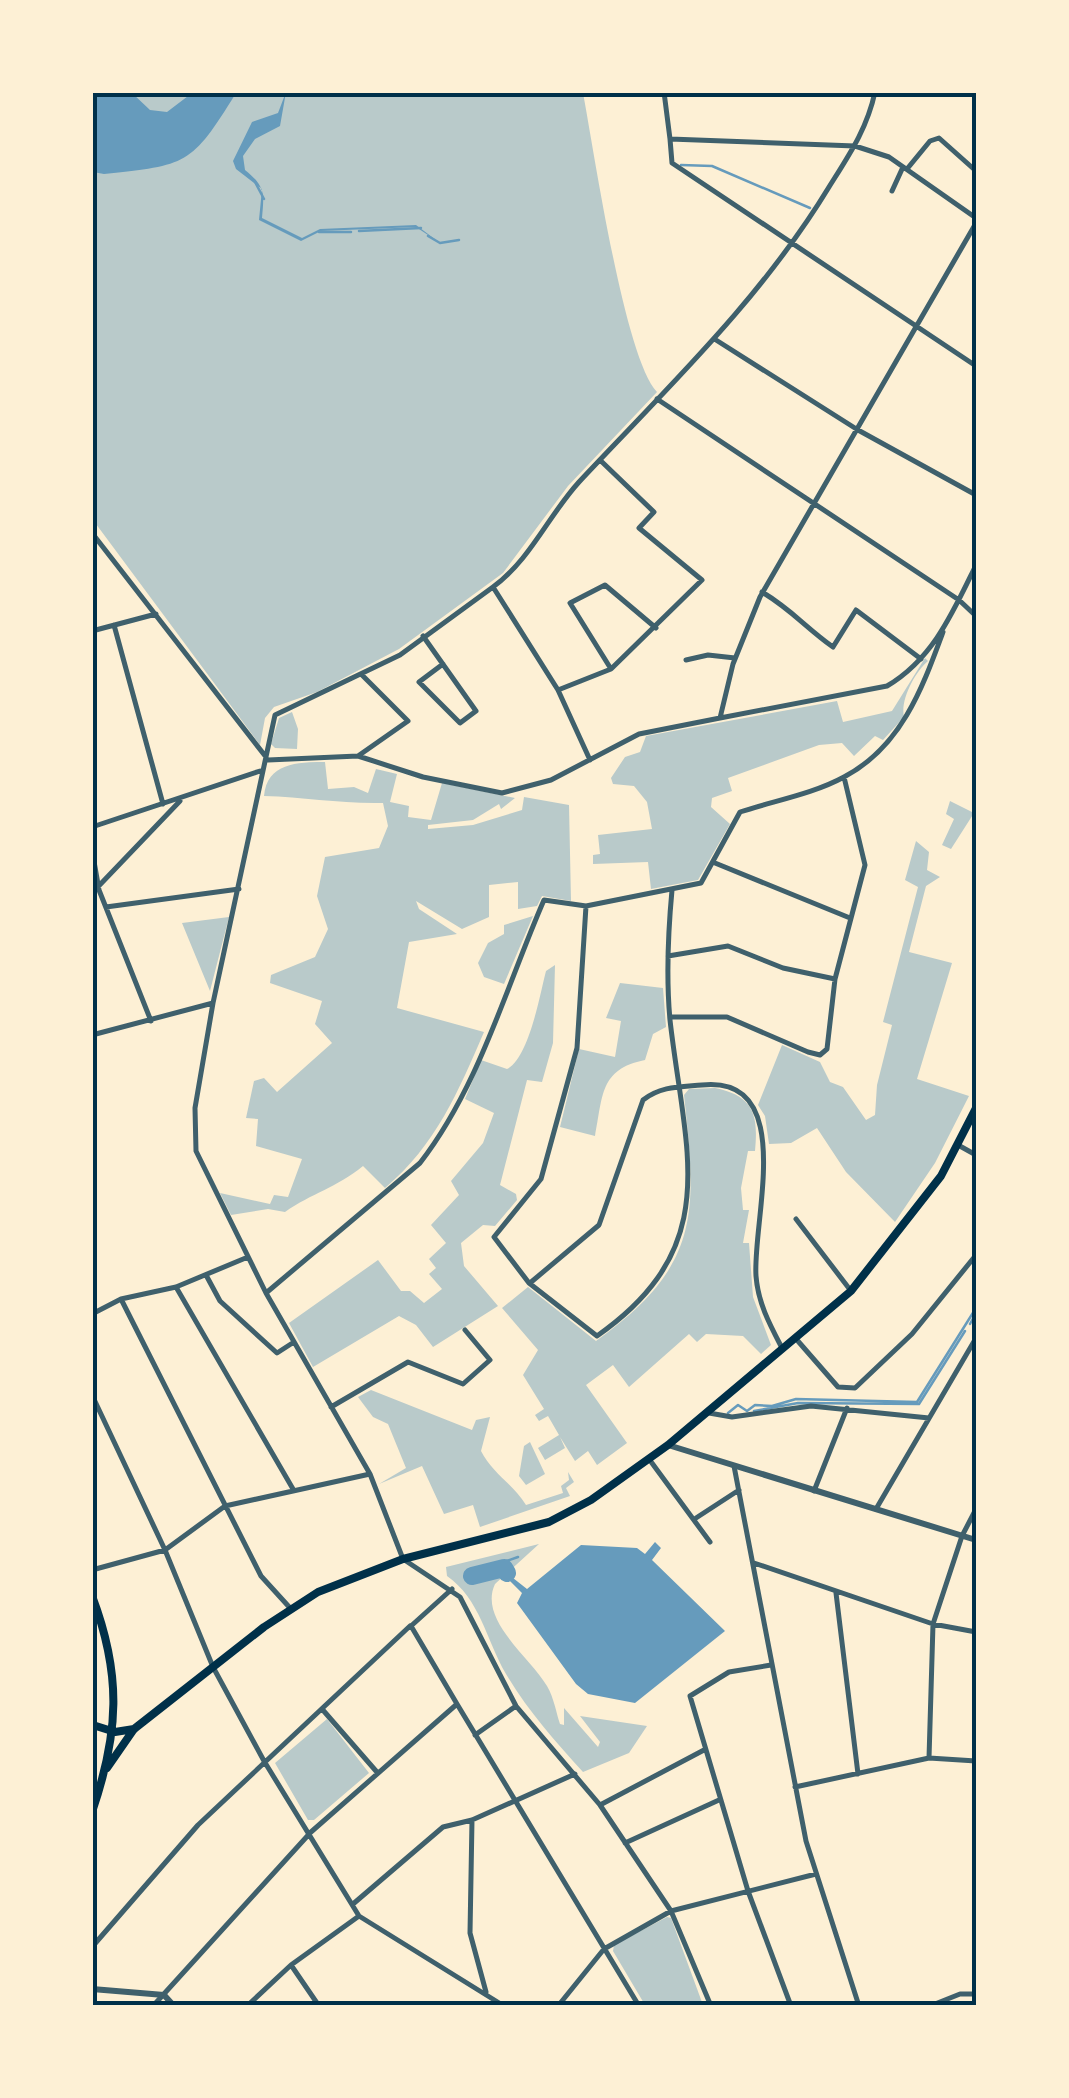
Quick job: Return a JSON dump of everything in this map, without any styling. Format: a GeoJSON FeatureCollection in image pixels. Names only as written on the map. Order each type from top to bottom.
{"type":"FeatureCollection","features":[{"type":"Feature","properties":{"kind":"main road"},"geometry":{"type":"LineString","coordinates":[[107,1768],[134,1728],[290,1609],[340,1580],[404,1559],[549,1522],[591,1500],[668,1445],[797,1340],[850,1291],[893,1242],[958,1145],[976,1108]]}},
{"type":"Feature","properties":{"kind":"main road"},"geometry":{"type":"LineString","coordinates":[[92,1596],[112,1665],[115,1732],[92,1812]]}},
{"type":"Feature","properties":{"kind":"main road"},"geometry":{"type":"LineString","coordinates":[[92,1657],[96,1726],[92,1763]]}},
{"type":"Feature","properties":{"kind":"main road"},"geometry":{"type":"LineString","coordinates":[[96,1726],[115,1732],[134,1728]]}},
{"type":"Feature","properties":{"kind":"street"},"geometry":{"type":"LineString","coordinates":[[664,92],[672,163],[976,366]]}},
{"type":"Feature","properties":{"kind":"street"},"geometry":{"type":"LineString","coordinates":[[711,2006],[672,1912],[600,1806],[516,1706],[452,1588],[404,1559],[370,1474],[266,1293],[196,1151],[195,1108],[262,770],[268,760],[270,726],[281,709],[362,675],[510,574],[576,485],[716,340],[793,246],[864,133],[875,92]]}},
{"type":"Feature","properties":{"kind":"street"},"geometry":{"type":"LineString","coordinates":[[892,191],[905,168],[930,141],[939,138],[976,172]]}},
{"type":"Feature","properties":{"kind":"street"},"geometry":{"type":"LineString","coordinates":[[670,139],[854,146],[905,168],[976,220],[918,328],[762,592],[735,658],[720,718]]}},
{"type":"Feature","properties":{"kind":"street"},"geometry":{"type":"LineString","coordinates":[[716,340],[858,430],[976,495]]}},
{"type":"Feature","properties":{"kind":"street"},"geometry":{"type":"LineString","coordinates":[[657,399],[959,600],[976,616]]}},
{"type":"Feature","properties":{"kind":"street"},"geometry":{"type":"LineString","coordinates":[[558,690],[612,669],[702,580],[639,528],[654,512],[601,461]]}},
{"type":"Feature","properties":{"kind":"street"},"geometry":{"type":"LineString","coordinates":[[92,533],[268,760]]}},
{"type":"Feature","properties":{"kind":"street"},"geometry":{"type":"LineString","coordinates":[[266,1293],[420,1163],[436,1142],[461,1097],[544,900],[586,906],[700,883],[740,812],[844,777],[899,730],[921,691],[942,632],[976,565]]}},
{"type":"Feature","properties":{"kind":"street"},"geometry":{"type":"LineString","coordinates":[[612,669],[570,604],[605,584],[656,628]]}},
{"type":"Feature","properties":{"kind":"street"},"geometry":{"type":"LineString","coordinates":[[493,587],[558,690],[590,760]]}},
{"type":"Feature","properties":{"kind":"street"},"geometry":{"type":"LineString","coordinates":[[762,592],[797,612],[802,625],[833,647],[856,610],[921,658]]}},
{"type":"Feature","properties":{"kind":"street"},"geometry":{"type":"LineString","coordinates":[[92,632],[156,614]]}},
{"type":"Feature","properties":{"kind":"street"},"geometry":{"type":"LineString","coordinates":[[114,626],[164,804]]}},
{"type":"Feature","properties":{"kind":"street"},"geometry":{"type":"LineString","coordinates":[[268,760],[358,756],[423,776],[502,793],[552,780],[658,728],[886,686],[921,658],[942,632]]}},
{"type":"Feature","properties":{"kind":"street"},"geometry":{"type":"LineString","coordinates":[[423,636],[443,664],[476,711],[460,723],[419,682],[443,664]]}},
{"type":"Feature","properties":{"kind":"street"},"geometry":{"type":"LineString","coordinates":[[686,660],[708,656],[735,658]]}},
{"type":"Feature","properties":{"kind":"street"},"geometry":{"type":"LineString","coordinates":[[358,756],[408,720],[362,675]]}},
{"type":"Feature","properties":{"kind":"street"},"geometry":{"type":"LineString","coordinates":[[92,827],[262,770]]}},
{"type":"Feature","properties":{"kind":"street"},"geometry":{"type":"LineString","coordinates":[[670,1018],[728,1017],[820,1056],[826,1049],[835,979],[865,865],[844,777]]}},
{"type":"Feature","properties":{"kind":"street"},"geometry":{"type":"LineString","coordinates":[[96,891],[182,799]]}},
{"type":"Feature","properties":{"kind":"street"},"geometry":{"type":"LineString","coordinates":[[92,850],[96,891],[151,1021]]}},
{"type":"Feature","properties":{"kind":"street"},"geometry":{"type":"LineString","coordinates":[[715,862],[850,918]]}},
{"type":"Feature","properties":{"kind":"street"},"geometry":{"type":"LineString","coordinates":[[106,908],[239,889]]}},
{"type":"Feature","properties":{"kind":"street"},"geometry":{"type":"LineString","coordinates":[[586,906],[576,1048],[541,1179],[494,1237],[530,1283],[597,1336],[653,1289],[676,1249],[688,1207],[670,1018],[672,889]]}},
{"type":"Feature","properties":{"kind":"street"},"geometry":{"type":"LineString","coordinates":[[668,956],[728,946],[783,968],[835,979]]}},
{"type":"Feature","properties":{"kind":"street"},"geometry":{"type":"LineString","coordinates":[[92,1034],[214,1003]]}},
{"type":"Feature","properties":{"kind":"street"},"geometry":{"type":"LineString","coordinates":[[530,1283],[599,1225],[636,1112],[654,1092],[716,1084],[736,1090],[756,1110],[761,1121],[756,1274],[761,1304],[784,1351]]}},
{"type":"Feature","properties":{"kind":"street"},"geometry":{"type":"LineString","coordinates":[[958,1145],[976,1155]]}},
{"type":"Feature","properties":{"kind":"street"},"geometry":{"type":"LineString","coordinates":[[796,1219],[850,1291]]}},
{"type":"Feature","properties":{"kind":"street"},"geometry":{"type":"LineString","coordinates":[[797,1340],[838,1387],[855,1388],[912,1334],[976,1255]]}},
{"type":"Feature","properties":{"kind":"street"},"geometry":{"type":"LineString","coordinates":[[92,1314],[121,1299],[176,1287],[248,1257]]}},
{"type":"Feature","properties":{"kind":"street"},"geometry":{"type":"LineString","coordinates":[[206,1274],[220,1301],[277,1353],[294,1342]]}},
{"type":"Feature","properties":{"kind":"street"},"geometry":{"type":"LineString","coordinates":[[176,1287],[293,1489]]}},
{"type":"Feature","properties":{"kind":"street"},"geometry":{"type":"LineString","coordinates":[[121,1299],[261,1576],[290,1609]]}},
{"type":"Feature","properties":{"kind":"street"},"geometry":{"type":"LineString","coordinates":[[331,1408],[408,1362],[463,1384],[490,1360],[465,1330]]}},
{"type":"Feature","properties":{"kind":"street"},"geometry":{"type":"LineString","coordinates":[[876,1509],[976,1338]]}},
{"type":"Feature","properties":{"kind":"street"},"geometry":{"type":"LineString","coordinates":[[92,1395],[166,1550],[213,1667],[264,1761],[359,1916],[504,2006]]}},
{"type":"Feature","properties":{"kind":"street"},"geometry":{"type":"LineString","coordinates":[[709,1413],[732,1416],[811,1406],[928,1418]]}},
{"type":"Feature","properties":{"kind":"street"},"geometry":{"type":"LineString","coordinates":[[814,1490],[846,1408]]}},
{"type":"Feature","properties":{"kind":"street"},"geometry":{"type":"LineString","coordinates":[[668,1445],[976,1540]]}},
{"type":"Feature","properties":{"kind":"street"},"geometry":{"type":"LineString","coordinates":[[649,1459],[710,1542]]}},
{"type":"Feature","properties":{"kind":"street"},"geometry":{"type":"LineString","coordinates":[[734,1466],[795,1787],[816,1874],[859,2006]]}},
{"type":"Feature","properties":{"kind":"street"},"geometry":{"type":"LineString","coordinates":[[92,1570],[166,1550],[226,1506],[370,1474]]}},
{"type":"Feature","properties":{"kind":"street"},"geometry":{"type":"LineString","coordinates":[[696,1518],[739,1490]]}},
{"type":"Feature","properties":{"kind":"street"},"geometry":{"type":"LineString","coordinates":[[929,1758],[932,1624],[962,1536],[976,1509]]}},
{"type":"Feature","properties":{"kind":"street"},"geometry":{"type":"LineString","coordinates":[[754,1562],[932,1624],[976,1632]]}},
{"type":"Feature","properties":{"kind":"street"},"geometry":{"type":"LineString","coordinates":[[92,1948],[198,1825],[452,1588]]}},
{"type":"Feature","properties":{"kind":"street"},"geometry":{"type":"LineString","coordinates":[[836,1592],[858,1774]]}},
{"type":"Feature","properties":{"kind":"street"},"geometry":{"type":"LineString","coordinates":[[411,1626],[639,2006]]}},
{"type":"Feature","properties":{"kind":"street"},"geometry":{"type":"LineString","coordinates":[[770,1665],[729,1672],[690,1696],[748,1890],[791,2006]]}},
{"type":"Feature","properties":{"kind":"street"},"geometry":{"type":"LineString","coordinates":[[154,2006],[311,1832],[458,1704]]}},
{"type":"Feature","properties":{"kind":"street"},"geometry":{"type":"LineString","coordinates":[[475,1735],[516,1706]]}},
{"type":"Feature","properties":{"kind":"street"},"geometry":{"type":"LineString","coordinates":[[322,1709],[377,1772]]}},
{"type":"Feature","properties":{"kind":"street"},"geometry":{"type":"LineString","coordinates":[[600,1806],[704,1750]]}},
{"type":"Feature","properties":{"kind":"street"},"geometry":{"type":"LineString","coordinates":[[795,1787],[929,1758],[976,1761]]}},
{"type":"Feature","properties":{"kind":"street"},"geometry":{"type":"LineString","coordinates":[[353,1904],[443,1828],[472,1820],[575,1774]]}},
{"type":"Feature","properties":{"kind":"street"},"geometry":{"type":"LineString","coordinates":[[625,1843],[719,1800]]}},
{"type":"Feature","properties":{"kind":"street"},"geometry":{"type":"LineString","coordinates":[[472,1820],[470,1933],[486,1994]]}},
{"type":"Feature","properties":{"kind":"street"},"geometry":{"type":"LineString","coordinates":[[558,2006],[604,1949],[672,1912],[816,1874]]}},
{"type":"Feature","properties":{"kind":"street"},"geometry":{"type":"LineString","coordinates":[[247,2006],[291,1965],[359,1916]]}},
{"type":"Feature","properties":{"kind":"street"},"geometry":{"type":"LineString","coordinates":[[291,1965],[319,2006]]}},
{"type":"Feature","properties":{"kind":"street"},"geometry":{"type":"LineString","coordinates":[[92,1989],[164,1995],[174,2006]]}},
{"type":"Feature","properties":{"kind":"street"},"geometry":{"type":"LineString","coordinates":[[930,2006],[960,1994],[976,1994]]}},
{"type":"Feature","properties":{"kind":"shaded area"},"geometry":{"type":"Polygon","coordinates":[[[92,93],[583,93],[622,297],[633,339],[657,392],[568,486],[503,573],[399,649],[317,692],[274,707],[265,718],[260,745],[93,520],[92,93]]]}},
{"type":"Feature","properties":{"kind":"shaded area"},"geometry":{"type":"Polygon","coordinates":[[[925,658],[928,661],[906,695],[904,717],[883,740],[875,736],[854,756],[842,743],[819,745],[728,778],[732,791],[712,798],[711,807],[730,824],[698,880],[651,889],[648,862],[593,864],[593,855],[600,854],[598,835],[652,829],[647,802],[634,786],[613,784],[611,778],[625,757],[640,752],[646,736],[837,701],[843,722],[892,711],[925,658]]]}},
{"type":"Feature","properties":{"kind":"shaded area"},"geometry":{"type":"Polygon","coordinates":[[[292,712],[298,729],[297,749],[275,748],[271,744],[279,718],[292,712]]]}},
{"type":"Feature","properties":{"kind":"shaded area"},"geometry":{"type":"Polygon","coordinates":[[[325,762],[328,789],[354,787],[368,793],[376,769],[397,774],[390,802],[409,806],[408,817],[431,820],[442,783],[515,798],[501,809],[499,804],[473,820],[428,825],[428,829],[473,825],[522,810],[524,797],[569,805],[571,901],[542,896],[537,906],[518,909],[518,882],[489,885],[489,917],[462,929],[416,901],[419,909],[457,934],[409,942],[397,1008],[484,1032],[444,1116],[418,1154],[385,1188],[363,1166],[285,1212],[268,1209],[231,1215],[220,1193],[270,1204],[274,1195],[288,1197],[302,1159],[256,1146],[258,1119],[246,1118],[254,1081],[264,1078],[277,1092],[332,1043],[315,1024],[322,1001],[270,983],[271,975],[315,957],[328,929],[317,896],[325,857],[379,848],[388,826],[383,803],[264,796],[266,785],[277,771],[294,764],[325,762]]]}},
{"type":"Feature","properties":{"kind":"shaded area"},"geometry":{"type":"Polygon","coordinates":[[[950,801],[974,813],[951,849],[942,845],[954,819],[946,814],[950,801]]]}},
{"type":"Feature","properties":{"kind":"shaded area"},"geometry":{"type":"Polygon","coordinates":[[[916,841],[929,852],[927,870],[940,877],[926,886],[909,952],[952,963],[917,1079],[969,1096],[935,1163],[895,1222],[846,1172],[817,1128],[791,1143],[769,1144],[765,1116],[758,1105],[782,1045],[820,1062],[830,1082],[843,1087],[866,1120],[875,1115],[877,1085],[892,1025],[883,1022],[918,887],[905,880],[916,841]]]}},
{"type":"Feature","properties":{"kind":"shaded area"},"geometry":{"type":"Polygon","coordinates":[[[533,916],[504,984],[484,977],[478,963],[488,943],[504,934],[504,925],[533,916]]]}},
{"type":"Feature","properties":{"kind":"shaded area"},"geometry":{"type":"Polygon","coordinates":[[[229,917],[210,991],[182,923],[229,917]]]}},
{"type":"Feature","properties":{"kind":"shaded area"},"geometry":{"type":"Polygon","coordinates":[[[555,965],[553,1043],[542,1082],[527,1080],[500,1185],[516,1194],[517,1200],[495,1226],[483,1225],[461,1243],[464,1266],[498,1306],[433,1347],[416,1325],[399,1316],[313,1367],[289,1323],[378,1260],[401,1291],[410,1291],[424,1303],[442,1289],[429,1274],[436,1268],[429,1259],[446,1243],[431,1225],[459,1195],[451,1181],[483,1143],[494,1113],[465,1099],[481,1060],[507,1069],[515,1063],[532,1024],[546,971],[555,965]]]}},
{"type":"Feature","properties":{"kind":"shaded area"},"geometry":{"type":"Polygon","coordinates":[[[620,983],[663,988],[666,1027],[653,1034],[645,1060],[630,1064],[611,1078],[602,1097],[595,1136],[560,1127],[579,1049],[615,1057],[621,1021],[606,1018],[620,983]]]}},
{"type":"Feature","properties":{"kind":"shaded area"},"geometry":{"type":"Polygon","coordinates":[[[715,1088],[746,1103],[756,1128],[755,1151],[748,1151],[741,1188],[743,1210],[749,1210],[743,1243],[749,1243],[753,1297],[771,1345],[761,1354],[743,1336],[706,1334],[697,1342],[689,1334],[629,1387],[613,1365],[586,1385],[627,1443],[597,1465],[588,1451],[575,1461],[560,1437],[565,1448],[545,1460],[538,1448],[559,1435],[548,1416],[539,1421],[535,1415],[544,1409],[523,1375],[538,1350],[502,1308],[528,1287],[596,1341],[656,1288],[673,1262],[690,1205],[684,1095],[689,1089],[715,1088]]]}},
{"type":"Feature","properties":{"kind":"shaded area"},"geometry":{"type":"Polygon","coordinates":[[[371,1390],[472,1430],[476,1420],[490,1417],[481,1451],[526,1505],[563,1493],[561,1486],[569,1480],[568,1472],[574,1482],[566,1488],[570,1496],[480,1527],[473,1505],[444,1514],[422,1466],[379,1484],[406,1468],[388,1424],[373,1417],[358,1397],[371,1390]]]}},
{"type":"Feature","properties":{"kind":"shaded area"},"geometry":{"type":"Polygon","coordinates":[[[530,1442],[545,1474],[526,1485],[519,1476],[524,1446],[530,1442]]]}},
{"type":"Feature","properties":{"kind":"shaded area"},"geometry":{"type":"Polygon","coordinates":[[[539,1544],[495,1584],[492,1598],[500,1625],[547,1686],[560,1724],[564,1725],[564,1708],[598,1747],[600,1742],[580,1716],[647,1726],[629,1753],[583,1772],[523,1700],[506,1674],[475,1608],[447,1576],[446,1567],[539,1544]]]}},
{"type":"Feature","properties":{"kind":"shaded area"},"geometry":{"type":"Polygon","coordinates":[[[327,1719],[369,1773],[314,1820],[308,1820],[275,1763],[327,1719]]]}},
{"type":"Feature","properties":{"kind":"shaded area"},"geometry":{"type":"Polygon","coordinates":[[[671,1918],[703,2005],[645,2005],[613,1951],[614,1945],[671,1918]]]}},
{"type":"Feature","properties":{"kind":"water"},"geometry":{"type":"Polygon","coordinates":[[[286,92],[280,126],[255,139],[243,156],[245,170],[261,188],[236,169],[233,161],[252,122],[278,113],[286,92]]]}},
{"type":"Feature","properties":{"kind":"water"},"geometry":{"type":"Polygon","coordinates":[[[92,93],[132,93],[150,110],[167,112],[192,93],[236,93],[208,135],[184,158],[153,168],[104,174],[93,172],[92,93]]]}},
{"type":"Feature","properties":{"kind":"water"},"geometry":{"type":"Polygon","coordinates":[[[262,191],[262,218],[302,238],[320,229],[416,225],[440,243],[416,227],[321,231],[301,241],[259,220],[262,191]]]}},
{"type":"Feature","properties":{"kind":"water"},"geometry":{"type":"Polygon","coordinates":[[[655,1542],[661,1548],[652,1560],[725,1631],[635,1703],[588,1694],[576,1684],[517,1603],[522,1593],[510,1581],[513,1578],[527,1589],[581,1545],[637,1548],[645,1554],[655,1542]]]}},
{"type":"Feature","properties":{"kind":"waterway"},"geometry":{"type":"LineString","coordinates":[[681,165],[712,166],[810,208]]}},
{"type":"Feature","properties":{"kind":"waterway"},"geometry":{"type":"LineString","coordinates":[[254,180],[264,199]]}},
{"type":"Feature","properties":{"kind":"waterway"},"geometry":{"type":"LineString","coordinates":[[359,231],[421,228]]}},
{"type":"Feature","properties":{"kind":"waterway"},"geometry":{"type":"LineString","coordinates":[[319,232],[351,232]]}},
{"type":"Feature","properties":{"kind":"waterway"},"geometry":{"type":"LineString","coordinates":[[428,236],[440,243],[459,240]]}},
{"type":"Feature","properties":{"kind":"waterway"},"geometry":{"type":"LineString","coordinates":[[728,1413],[738,1405],[747,1411],[755,1405],[772,1406],[796,1399],[917,1402],[976,1308]]}},
{"type":"Feature","properties":{"kind":"waterway"},"geometry":{"type":"LineString","coordinates":[[970,1324],[976,1313]]}},
{"type":"Feature","properties":{"kind":"waterway"},"geometry":{"type":"LineString","coordinates":[[754,1411],[798,1403],[919,1404],[965,1331]]}},
{"type":"Feature","properties":{"kind":"waterway"},"geometry":{"type":"LineString","coordinates":[[495,1565],[518,1557]]}},
{"type":"Feature","properties":{"kind":"waterway"},"geometry":{"type":"LineString","coordinates":[[472,1576],[504,1568],[507,1573]]}}]}
